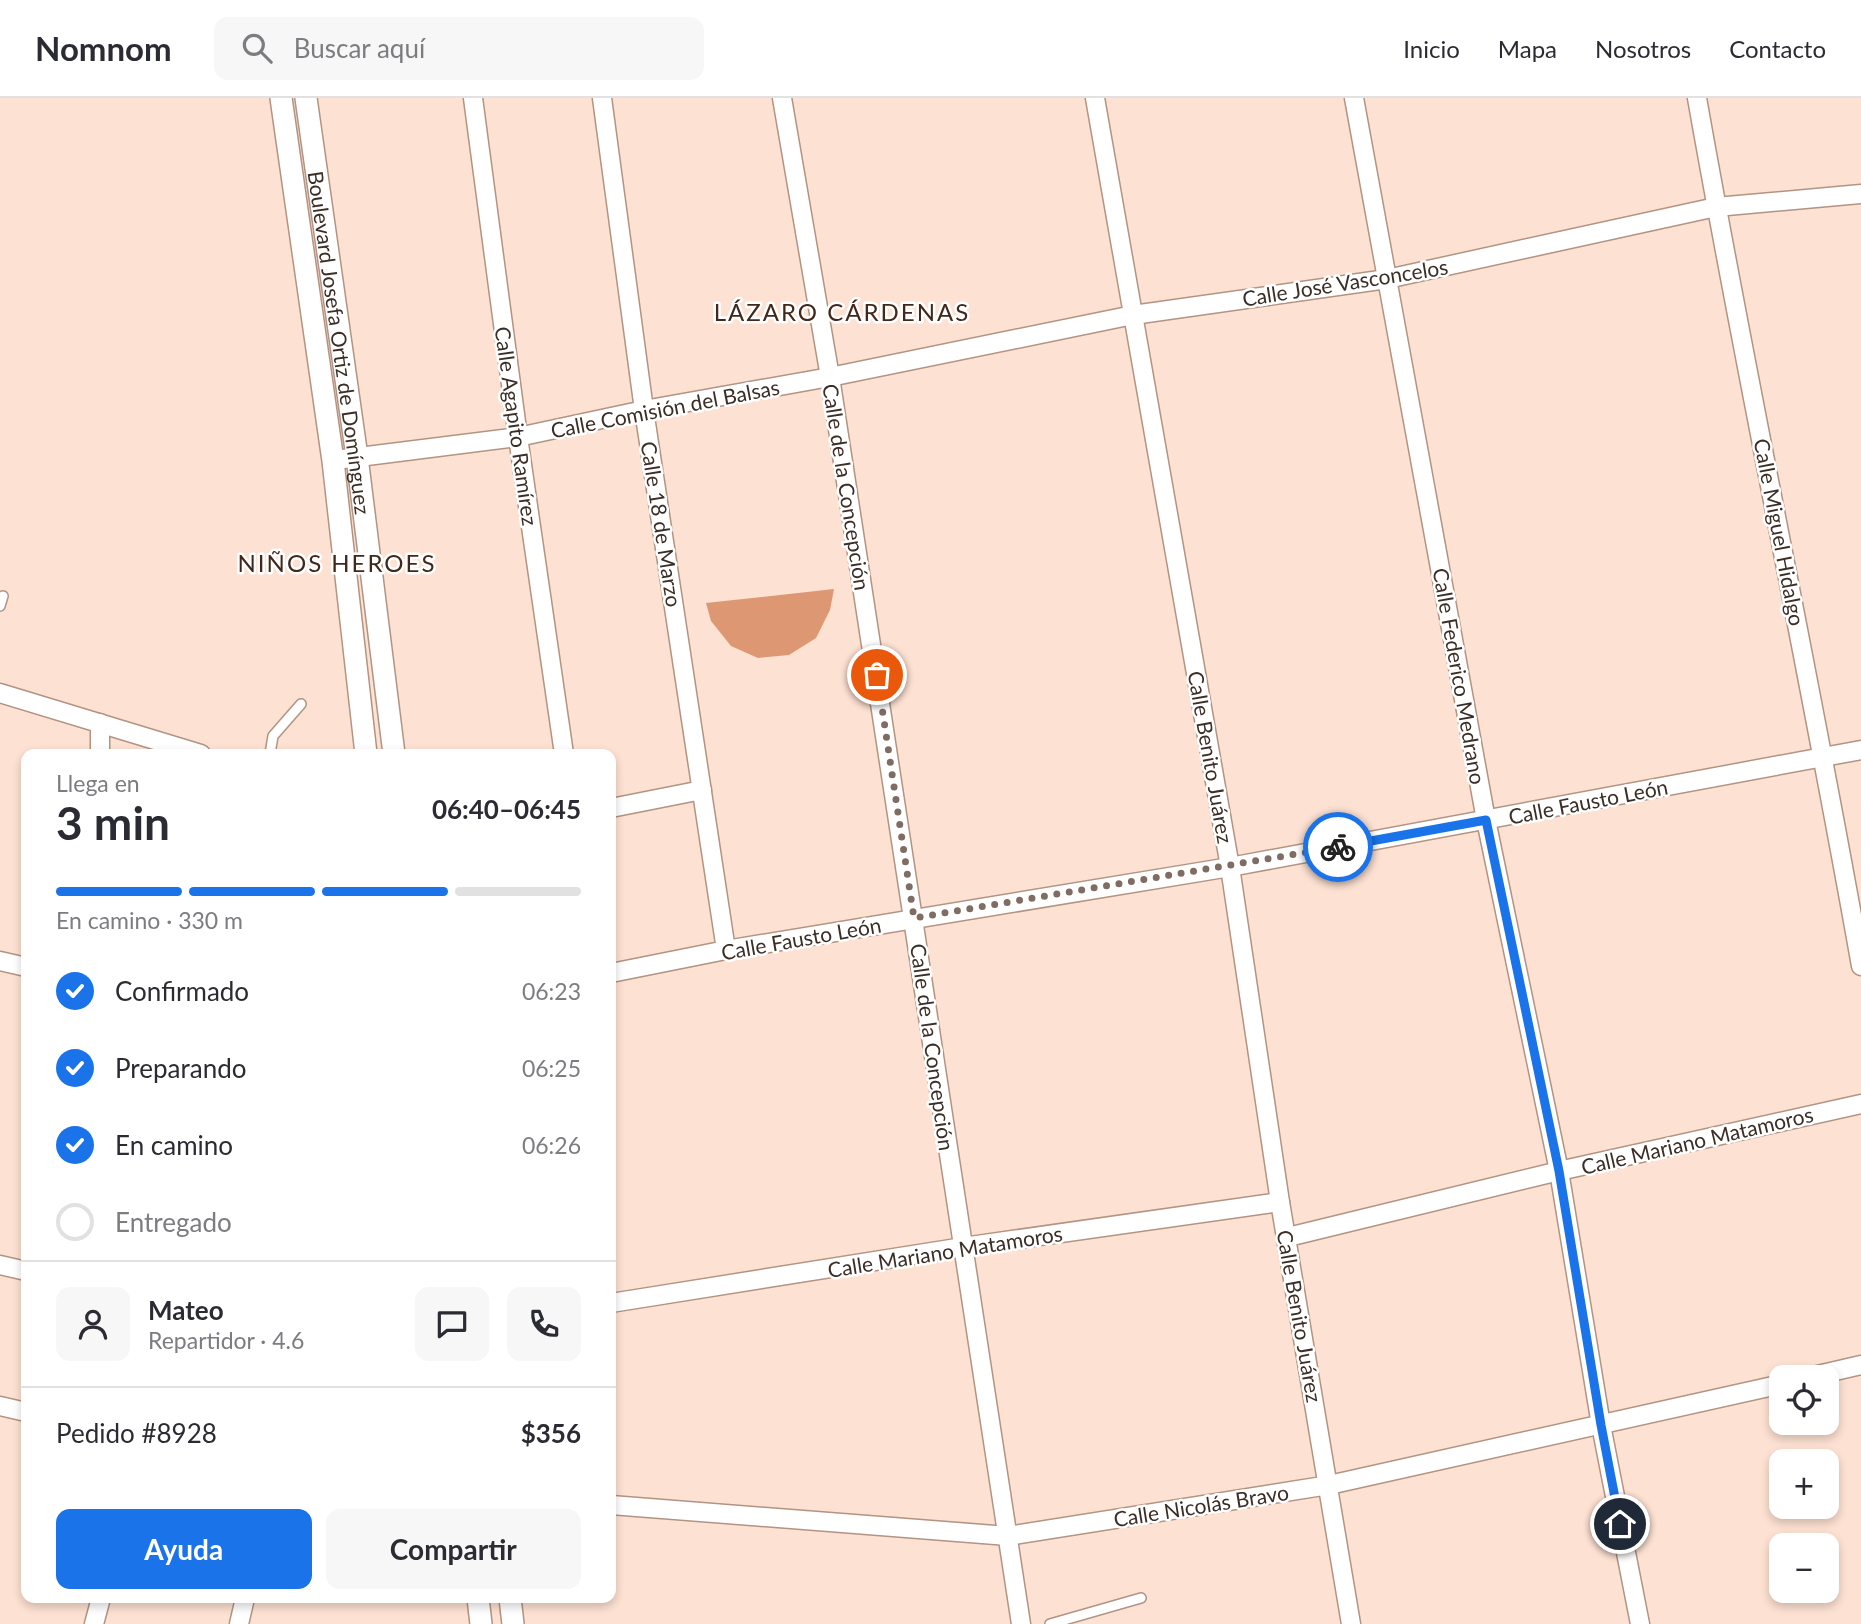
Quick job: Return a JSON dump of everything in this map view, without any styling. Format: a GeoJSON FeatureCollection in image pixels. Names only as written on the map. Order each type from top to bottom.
{"type":"FeatureCollection","features":[{"type":"Feature","properties":{"kind":"street","name":"Boulevard Josefa Ortiz de Domínguez"},"geometry":{"type":"LineString","coordinates":[[281,98],[333,461],[365,749]]}},
{"type":"Feature","properties":{"kind":"street","name":"Boulevard Josefa Ortiz de Domínguez"},"geometry":{"type":"LineString","coordinates":[[306,98],[357,457],[393,749]]}},
{"type":"Feature","properties":{"kind":"street","name":"Calle Agapito Ramírez"},"geometry":{"type":"LineString","coordinates":[[473,98],[563,749]]}},
{"type":"Feature","properties":{"kind":"street","name":"Calle 18 de Marzo"},"geometry":{"type":"LineString","coordinates":[[602,98],[644,410],[726,950]]}},
{"type":"Feature","properties":{"kind":"street","name":"Calle de la Concepción"},"geometry":{"type":"LineString","coordinates":[[782,98],[831,377],[1021,1624]]}},
{"type":"Feature","properties":{"kind":"street","name":"Calle Benito Juárez"},"geometry":{"type":"LineString","coordinates":[[1095,98],[1230,867],[1280,1202],[1351,1624]]}},
{"type":"Feature","properties":{"kind":"street","name":"Calle Federico Medrano"},"geometry":{"type":"LineString","coordinates":[[1354,98],[1486,820],[1559,1171],[1601,1425],[1640,1624]]}},
{"type":"Feature","properties":{"kind":"street","name":"Calle Miguel Hidalgo"},"geometry":{"type":"LineString","coordinates":[[1697,98],[1824,757],[1861,966]]}},
{"type":"Feature","properties":{"kind":"street","name":"Calle José Vasconcelos"},"geometry":{"type":"LineString","coordinates":[[831,377],[1133,315],[1387,279],[1716,206],[1861,194]]}},
{"type":"Feature","properties":{"kind":"street","name":"Calle Comisión del Balsas"},"geometry":{"type":"LineString","coordinates":[[333,461],[518,437],[644,410],[831,377]]}},
{"type":"Feature","properties":{"kind":"street"},"geometry":{"type":"LineString","coordinates":[[0,693],[185,749]]}},
{"type":"Feature","properties":{"kind":"street"},"geometry":{"type":"LineString","coordinates":[[100,723],[100,749]]}},
{"type":"Feature","properties":{"kind":"street","name":"Calle Fausto León"},"geometry":{"type":"LineString","coordinates":[[616,972],[726,950],[1230,867],[1861,750]]}},
{"type":"Feature","properties":{"kind":"street"},"geometry":{"type":"LineString","coordinates":[[616,807],[702,790]]}},
{"type":"Feature","properties":{"kind":"street"},"geometry":{"type":"LineString","coordinates":[[0,961],[21,966]]}},
{"type":"Feature","properties":{"kind":"street","name":"Calle Mariano Matamoros"},"geometry":{"type":"LineString","coordinates":[[1288,1237],[1559,1171],[1861,1104]]}},
{"type":"Feature","properties":{"kind":"street","name":"Calle Mariano Matamoros"},"geometry":{"type":"LineString","coordinates":[[616,1302],[963,1247],[1280,1202]]}},
{"type":"Feature","properties":{"kind":"street"},"geometry":{"type":"LineString","coordinates":[[0,1265],[21,1270]]}},
{"type":"Feature","properties":{"kind":"street"},"geometry":{"type":"LineString","coordinates":[[1839,1370],[1861,1365]]}},
{"type":"Feature","properties":{"kind":"street","name":"Calle Nicolás Bravo"},"geometry":{"type":"LineString","coordinates":[[616,1505],[1008,1536],[1329,1485],[1769,1387]]}},
{"type":"Feature","properties":{"kind":"street"},"geometry":{"type":"LineString","coordinates":[[1,1410],[21,1412]]}},
{"type":"Feature","properties":{"kind":"street"},"geometry":{"type":"LineString","coordinates":[[94,1624],[99,1603]]}},
{"type":"Feature","properties":{"kind":"street"},"geometry":{"type":"LineString","coordinates":[[239,1624],[244,1603]]}},
{"type":"Feature","properties":{"kind":"street"},"geometry":{"type":"LineString","coordinates":[[479,1603],[481,1624]]}},
{"type":"Feature","properties":{"kind":"street"},"geometry":{"type":"LineString","coordinates":[[511,1603],[513,1624]]}},
{"type":"Feature","properties":{"kind":"lane"},"geometry":{"type":"LineString","coordinates":[[0,606],[3,596]]}},
{"type":"Feature","properties":{"kind":"lane"},"geometry":{"type":"LineString","coordinates":[[271,749],[273,736],[301,704]]}},
{"type":"Feature","properties":{"kind":"lane"},"geometry":{"type":"LineString","coordinates":[[1050,1624],[1141,1598]]}},
{"type":"Feature","properties":{"kind":"building"},"geometry":{"type":"Polygon","coordinates":[[[834,589],[830,610],[816,638],[789,655],[758,658],[731,646],[711,621],[706,603],[834,589]]]}},
{"type":"Feature","properties":{"kind":"way so far"},"geometry":{"type":"LineString","coordinates":[[877,675],[914,918],[1338,847]]}},
{"type":"Feature","properties":{"kind":"district","name":"LÁZARO CÁRDENAS"},"geometry":{"type":"Point","coordinates":[842,311]}},
{"type":"Feature","properties":{"kind":"district","name":"NIÑOS HEROES"},"geometry":{"type":"Point","coordinates":[337,562]}},
{"type":"Feature","properties":{"kind":"route"},"geometry":{"type":"LineString","coordinates":[[1338,847],[1486,820],[1559,1171],[1620,1524]]}}]}
